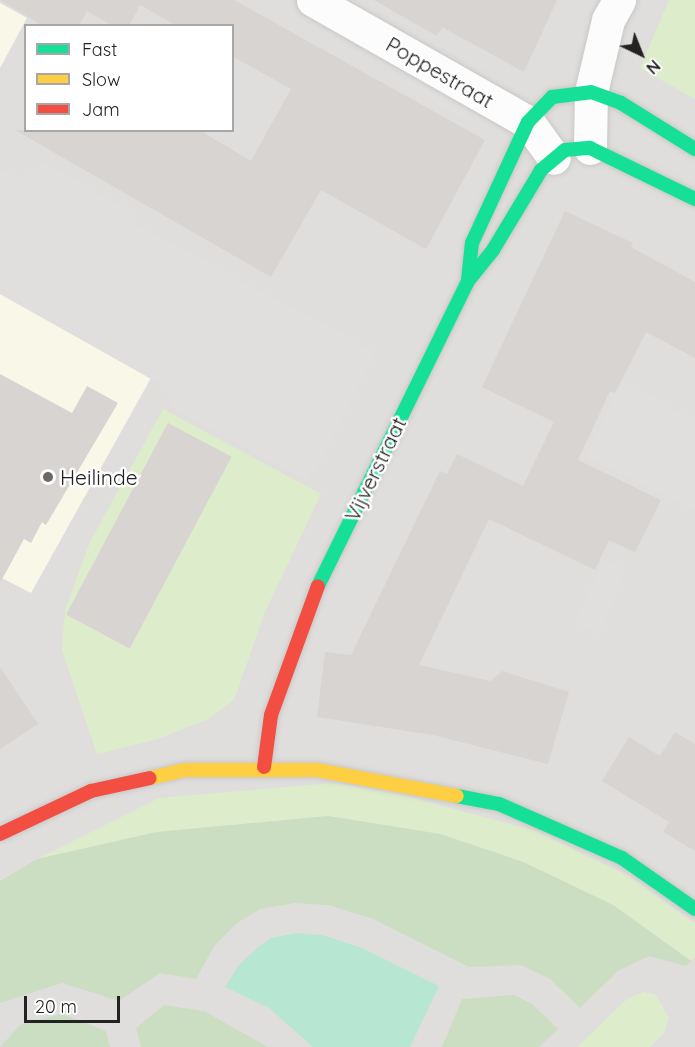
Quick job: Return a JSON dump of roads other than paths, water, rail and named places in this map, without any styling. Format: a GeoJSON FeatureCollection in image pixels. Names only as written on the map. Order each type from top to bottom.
{"type":"FeatureCollection","features":[{"type":"Feature","properties":{"kind":"street","name":"Poppestraat"},"geometry":{"type":"LineString","coordinates":[[313,0],[528,122],[554,158]]}},
{"type":"Feature","properties":{"kind":"street"},"geometry":{"type":"LineString","coordinates":[[619,0],[608,20],[591,92],[590,148],[695,199]]}},
{"type":"Feature","properties":{"kind":"street","name":"Vijverstraat"},"geometry":{"type":"LineString","coordinates":[[468,281],[472,243],[528,122],[552,98],[591,92]]}},
{"type":"Feature","properties":{"kind":"street"},"geometry":{"type":"LineString","coordinates":[[591,92],[621,103],[695,149]]}},
{"type":"Feature","properties":{"kind":"street","name":"Vijverstraat"},"geometry":{"type":"LineString","coordinates":[[264,767],[271,715],[288,660],[362,492],[468,281],[493,250],[541,170],[554,158],[576,147],[590,148]]}},
{"type":"Feature","properties":{"kind":"street","name":"Vijverstraat"},"geometry":{"type":"LineString","coordinates":[[288,660],[291,704]]}},
{"type":"Feature","properties":{"kind":"street"},"geometry":{"type":"LineString","coordinates":[[0,834],[91,790],[185,770],[290,764],[389,780],[499,804],[622,858],[695,909]]}},
{"type":"Feature","properties":{"kind":"place","name":"Heilinde"},"geometry":{"type":"Point","coordinates":[48,477]}}]}
